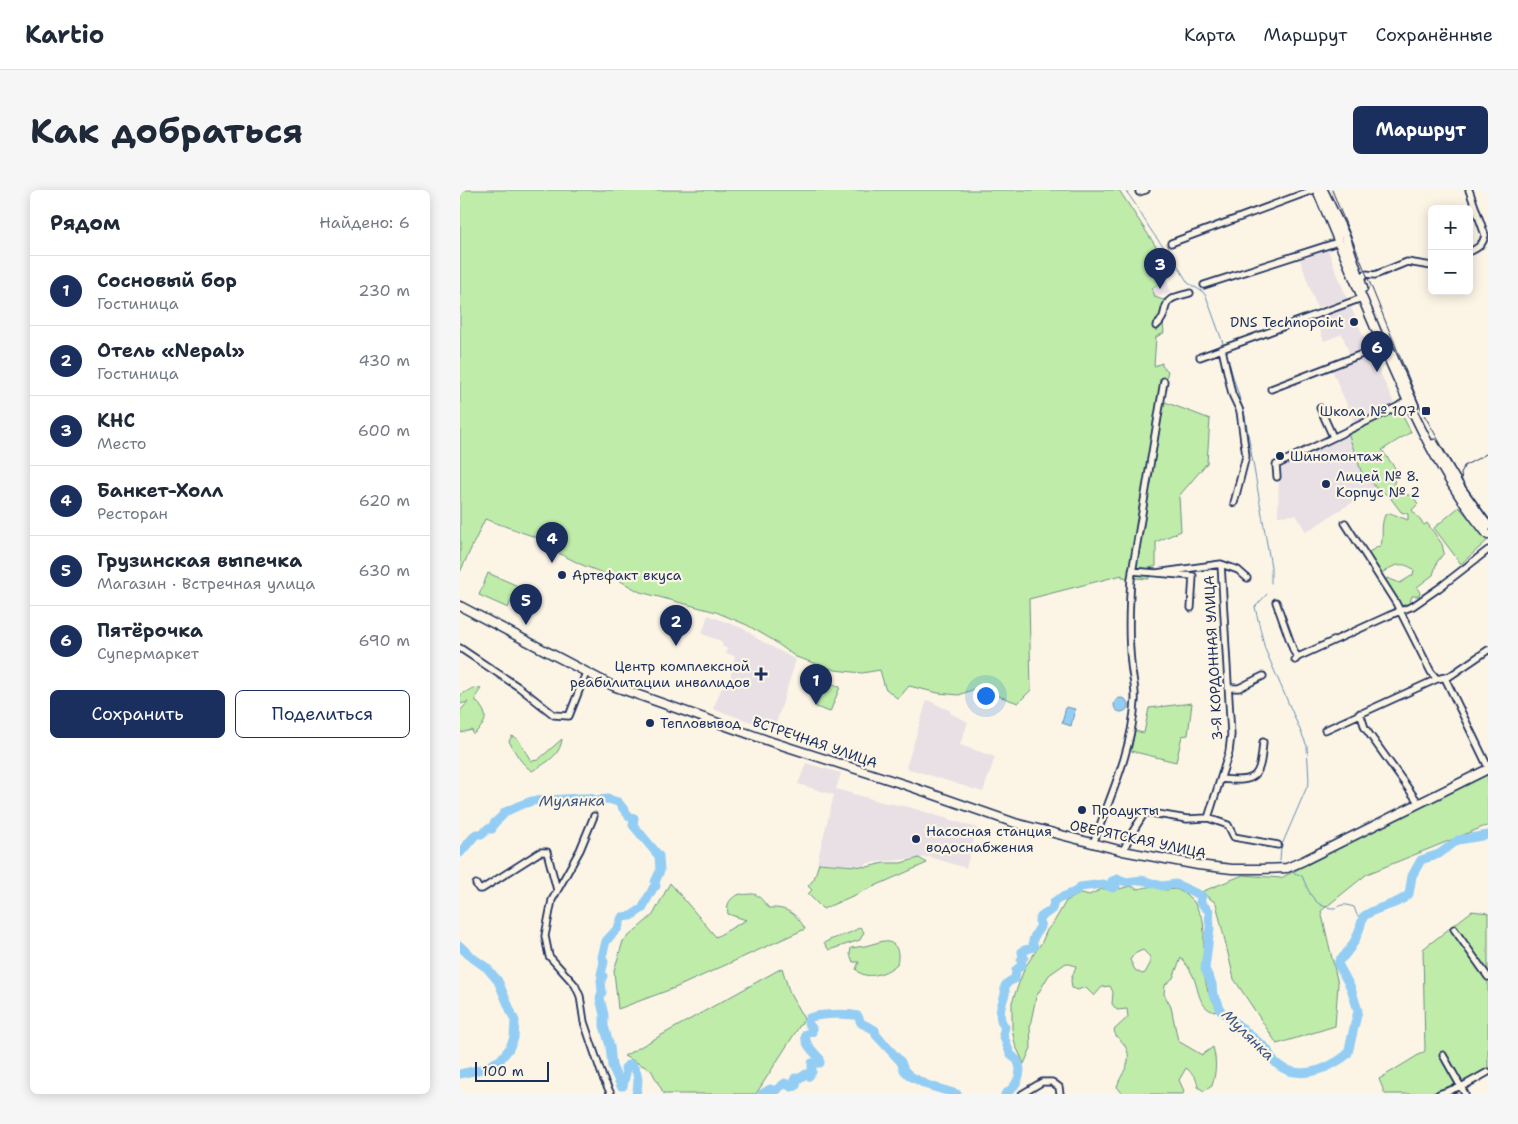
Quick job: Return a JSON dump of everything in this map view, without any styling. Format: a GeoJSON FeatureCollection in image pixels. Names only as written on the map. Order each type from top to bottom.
{"type":"FeatureCollection","features":[{"type":"Feature","properties":{"kind":"main road"},"geometry":{"type":"LineString","coordinates":[[1317,190],[1406,401],[1448,478],[1470,512],[1488,535]]}},
{"type":"Feature","properties":{"kind":"main road"},"geometry":{"type":"LineString","coordinates":[[1323,190],[1346,238],[1360,282],[1423,424],[1458,484],[1488,526]]}},
{"type":"Feature","properties":{"kind":"main road","name":"ВСТРЕЧНАЯ УЛИЦА"},"geometry":{"type":"LineString","coordinates":[[460,606],[586,673],[642,697],[815,757],[906,785],[974,809]]}},
{"type":"Feature","properties":{"kind":"main road","name":"ОВЕРЯТСКАЯ УЛИЦА"},"geometry":{"type":"LineString","coordinates":[[974,809],[1017,824],[1093,844],[1166,860],[1232,869],[1287,868],[1488,768]]}},
{"type":"Feature","properties":{"kind":"street"},"geometry":{"type":"LineString","coordinates":[[1139,192],[1146,190]]}},
{"type":"Feature","properties":{"kind":"street"},"geometry":{"type":"LineString","coordinates":[[1171,243],[1313,190]]}},
{"type":"Feature","properties":{"kind":"street"},"geometry":{"type":"LineString","coordinates":[[1469,190],[1485,235],[1484,242],[1473,250]]}},
{"type":"Feature","properties":{"kind":"street"},"geometry":{"type":"LineString","coordinates":[[1204,285],[1338,242]]}},
{"type":"Feature","properties":{"kind":"street"},"geometry":{"type":"LineString","coordinates":[[1360,282],[1365,274],[1375,275],[1407,262],[1428,265]]}},
{"type":"Feature","properties":{"kind":"street"},"geometry":{"type":"LineString","coordinates":[[1156,326],[1162,320],[1169,301],[1190,293]]}},
{"type":"Feature","properties":{"kind":"street"},"geometry":{"type":"LineString","coordinates":[[1200,357],[1362,298]]}},
{"type":"Feature","properties":{"kind":"street"},"geometry":{"type":"LineString","coordinates":[[1271,389],[1383,346]]}},
{"type":"Feature","properties":{"kind":"street"},"geometry":{"type":"LineString","coordinates":[[1220,350],[1232,394],[1240,411],[1246,456],[1234,503]]}},
{"type":"Feature","properties":{"kind":"street"},"geometry":{"type":"LineString","coordinates":[[1093,844],[1121,769],[1134,710],[1136,695],[1131,662],[1129,608],[1132,570],[1164,381]]}},
{"type":"Feature","properties":{"kind":"street"},"geometry":{"type":"LineString","coordinates":[[1277,477],[1276,465],[1406,401]]}},
{"type":"Feature","properties":{"kind":"street"},"geometry":{"type":"LineString","coordinates":[[1320,408],[1333,437]]}},
{"type":"Feature","properties":{"kind":"street"},"geometry":{"type":"LineString","coordinates":[[1345,523],[1396,603],[1431,672],[1437,679]]}},
{"type":"Feature","properties":{"kind":"street"},"geometry":{"type":"LineString","coordinates":[[1276,602],[1297,659],[1413,606],[1488,550]]}},
{"type":"Feature","properties":{"kind":"street"},"geometry":{"type":"LineString","coordinates":[[1156,572],[1221,564],[1238,570],[1247,578]]}},
{"type":"Feature","properties":{"kind":"street","name":"3-Я КОРДОННАЯ УЛИЦА"},"geometry":{"type":"LineString","coordinates":[[1208,818],[1229,752],[1231,735],[1221,564]]}},
{"type":"Feature","properties":{"kind":"street"},"geometry":{"type":"LineString","coordinates":[[1132,570],[1193,576],[1191,608]]}},
{"type":"Feature","properties":{"kind":"street"},"geometry":{"type":"LineString","coordinates":[[460,648],[520,688],[544,709],[559,717],[570,716],[586,673]]}},
{"type":"Feature","properties":{"kind":"street"},"geometry":{"type":"LineString","coordinates":[[1325,730],[1437,679],[1445,678],[1488,650]]}},
{"type":"Feature","properties":{"kind":"street"},"geometry":{"type":"LineString","coordinates":[[1228,688],[1239,688],[1263,676]]}},
{"type":"Feature","properties":{"kind":"street"},"geometry":{"type":"LineString","coordinates":[[1445,678],[1488,768]]}},
{"type":"Feature","properties":{"kind":"street"},"geometry":{"type":"LineString","coordinates":[[1360,713],[1365,728],[1418,802]]}},
{"type":"Feature","properties":{"kind":"street"},"geometry":{"type":"LineString","coordinates":[[1221,779],[1249,780],[1256,774],[1261,762],[1263,742]]}},
{"type":"Feature","properties":{"kind":"street"},"geometry":{"type":"LineString","coordinates":[[1123,851],[1145,812],[1187,819],[1208,818],[1228,825],[1234,837],[1278,845]]}},
{"type":"Feature","properties":{"kind":"street"},"geometry":{"type":"LineString","coordinates":[[594,816],[580,850],[552,900],[545,936],[549,956],[575,985],[580,996],[584,1022],[603,1078],[611,1094]]}},
{"type":"Feature","properties":{"kind":"street"},"geometry":{"type":"LineString","coordinates":[[476,884],[479,889],[482,889],[540,852],[547,852],[558,890]]}},
{"type":"Feature","properties":{"kind":"street"},"geometry":{"type":"LineString","coordinates":[[1454,929],[1488,977]]}},
{"type":"Feature","properties":{"kind":"street"},"geometry":{"type":"LineString","coordinates":[[1443,1055],[1466,1094]]}},
{"type":"Feature","properties":{"kind":"street"},"geometry":{"type":"LineString","coordinates":[[1439,1094],[1461,1086],[1488,1072]]}},
{"type":"Feature","properties":{"kind":"street"},"geometry":{"type":"LineString","coordinates":[[1022,1094],[1042,1082],[1052,1082],[1058,1087],[1060,1094]]}},
{"type":"Feature","properties":{"kind":"shaded area"},"geometry":{"type":"Polygon","coordinates":[[[1328,250],[1347,299],[1317,308],[1300,260],[1328,250]]]}},
{"type":"Feature","properties":{"kind":"shaded area"},"geometry":{"type":"Polygon","coordinates":[[[1166,277],[1170,290],[1168,294],[1155,297],[1151,286],[1166,277]]]}},
{"type":"Feature","properties":{"kind":"shaded area"},"geometry":{"type":"Polygon","coordinates":[[[1350,305],[1368,347],[1350,355],[1342,334],[1324,341],[1316,320],[1350,305]]]}},
{"type":"Feature","properties":{"kind":"shaded area"},"geometry":{"type":"Polygon","coordinates":[[[1372,355],[1395,405],[1355,424],[1332,370],[1372,355]]]}},
{"type":"Feature","properties":{"kind":"shaded area","name":"Лицей № 8. Корпус № 2"},"geometry":{"type":"Polygon","coordinates":[[[1348,433],[1362,474],[1366,475],[1377,489],[1306,532],[1296,515],[1278,516],[1279,467],[1315,453],[1314,450],[1348,433]]]}},
{"type":"Feature","properties":{"kind":"shaded area","name":"Центр комплексной реабилитации инвалидов"},"geometry":{"type":"Polygon","coordinates":[[[708,615],[744,629],[796,660],[774,730],[713,709],[722,687],[728,687],[735,656],[726,653],[727,648],[723,647],[721,641],[702,634],[708,615]]]}},
{"type":"Feature","properties":{"kind":"shaded area"},"geometry":{"type":"Polygon","coordinates":[[[927,700],[951,711],[950,713],[968,722],[960,745],[995,757],[983,792],[906,768],[927,700]]]}},
{"type":"Feature","properties":{"kind":"shaded area"},"geometry":{"type":"Polygon","coordinates":[[[806,763],[841,773],[836,789],[882,802],[909,807],[977,828],[966,868],[930,857],[867,863],[866,866],[817,862],[834,795],[798,784],[806,763]]]}},
{"type":"Feature","properties":{"kind":"green space"},"geometry":{"type":"Polygon","coordinates":[[[460,190],[1119,190],[1157,248],[1166,277],[1159,281],[1160,284],[1152,288],[1155,297],[1163,300],[1167,298],[1163,324],[1164,333],[1156,337],[1154,366],[1162,363],[1162,366],[1168,371],[1161,398],[1165,402],[1210,419],[1207,463],[1179,496],[1181,531],[1156,542],[1156,566],[1149,568],[1149,579],[1122,577],[1122,575],[1029,599],[1031,690],[1018,703],[977,688],[959,695],[938,693],[909,686],[898,699],[885,688],[880,670],[862,673],[835,670],[796,657],[747,625],[716,612],[640,592],[615,578],[580,564],[551,549],[553,544],[549,542],[485,519],[460,572],[460,190]]]}},
{"type":"Feature","properties":{"kind":"green space"},"geometry":{"type":"Polygon","coordinates":[[[1394,409],[1399,409],[1411,432],[1382,450],[1395,468],[1394,484],[1398,493],[1413,496],[1418,504],[1412,510],[1424,525],[1427,523],[1442,544],[1444,553],[1437,562],[1433,575],[1417,587],[1420,593],[1419,596],[1412,596],[1409,605],[1400,606],[1384,582],[1387,578],[1400,583],[1413,575],[1414,570],[1406,565],[1397,565],[1381,574],[1368,554],[1381,545],[1385,515],[1390,513],[1408,520],[1408,514],[1401,512],[1389,496],[1377,489],[1366,475],[1362,474],[1348,433],[1394,409]]]}},
{"type":"Feature","properties":{"kind":"green space"},"geometry":{"type":"Polygon","coordinates":[[[1459,507],[1488,540],[1461,564],[1434,528],[1459,507]]]}},
{"type":"Feature","properties":{"kind":"green space"},"geometry":{"type":"Polygon","coordinates":[[[488,573],[518,586],[508,608],[479,595],[488,573]]]}},
{"type":"Feature","properties":{"kind":"green space"},"geometry":{"type":"Polygon","coordinates":[[[826,681],[840,687],[830,712],[816,707],[826,681]]]}},
{"type":"Feature","properties":{"kind":"green space"},"geometry":{"type":"Polygon","coordinates":[[[473,688],[481,689],[476,701],[484,711],[485,719],[480,728],[473,734],[472,730],[460,733],[460,711],[468,702],[460,704],[460,695],[473,688]]]}},
{"type":"Feature","properties":{"kind":"green space"},"geometry":{"type":"Polygon","coordinates":[[[1192,703],[1188,735],[1182,736],[1176,762],[1131,751],[1135,731],[1144,733],[1149,708],[1192,703]]]}},
{"type":"Feature","properties":{"kind":"green space"},"geometry":{"type":"Polygon","coordinates":[[[512,736],[518,739],[531,761],[538,760],[562,739],[561,745],[555,754],[547,762],[532,771],[521,761],[509,741],[512,736]]]}},
{"type":"Feature","properties":{"kind":"green space"},"geometry":{"type":"Polygon","coordinates":[[[1488,771],[1488,826],[1367,874],[1321,911],[1338,984],[1335,1026],[1277,1044],[1234,979],[1216,903],[1201,892],[1243,875],[1281,878],[1488,771]]]}},
{"type":"Feature","properties":{"kind":"green space"},"geometry":{"type":"Polygon","coordinates":[[[919,858],[927,863],[823,909],[808,894],[812,890],[808,886],[814,879],[819,863],[867,867],[884,863],[901,863],[919,858]]]}},
{"type":"Feature","properties":{"kind":"green space"},"geometry":{"type":"Polygon","coordinates":[[[670,883],[716,937],[746,920],[728,914],[730,901],[740,894],[755,894],[769,908],[791,912],[799,919],[805,929],[677,987],[618,1009],[614,971],[623,941],[653,915],[670,883]]]}},
{"type":"Feature","properties":{"kind":"green space"},"geometry":{"type":"Polygon","coordinates":[[[1131,886],[1137,889],[1153,886],[1165,890],[1176,889],[1186,894],[1194,902],[1203,920],[1203,969],[1208,992],[1217,1003],[1217,1010],[1215,1012],[1205,1007],[1192,973],[1181,958],[1173,978],[1165,985],[1164,994],[1171,1007],[1178,1041],[1202,1055],[1213,1047],[1215,1062],[1212,1086],[1204,1091],[1198,1087],[1194,1076],[1186,1068],[1179,1080],[1184,1091],[1183,1094],[1123,1094],[1117,1087],[1128,1063],[1128,1052],[1116,1036],[1114,1030],[1128,1017],[1127,1009],[1117,1010],[1112,1004],[1113,992],[1110,986],[1102,987],[1094,996],[1085,987],[1078,990],[1072,988],[1071,980],[1076,966],[1066,963],[1049,975],[1036,997],[1030,1026],[1031,1048],[1024,1064],[1015,1044],[1012,1029],[1012,1002],[1025,967],[1066,901],[1082,893],[1089,895],[1102,889],[1119,889],[1131,886]],[[1143,950],[1134,954],[1130,960],[1135,970],[1142,974],[1145,973],[1150,964],[1150,957],[1143,950]]]}},
{"type":"Feature","properties":{"kind":"green space"},"geometry":{"type":"Polygon","coordinates":[[[1472,911],[1488,913],[1488,1069],[1461,1084],[1428,1094],[1385,1094],[1379,1079],[1425,1051],[1423,949],[1472,911]]]}},
{"type":"Feature","properties":{"kind":"green space"},"geometry":{"type":"Polygon","coordinates":[[[860,927],[864,932],[860,940],[829,950],[824,943],[851,932],[860,927]]]}},
{"type":"Feature","properties":{"kind":"green space"},"geometry":{"type":"Polygon","coordinates":[[[883,941],[892,943],[898,951],[897,964],[876,975],[871,976],[860,973],[856,969],[859,962],[853,962],[850,954],[851,948],[883,941]]]}},
{"type":"Feature","properties":{"kind":"green space"},"geometry":{"type":"Polygon","coordinates":[[[782,968],[790,994],[804,1019],[756,1094],[664,1094],[651,1070],[624,1056],[782,968]]]}},
{"type":"Feature","properties":{"kind":"water"},"geometry":{"type":"Polygon","coordinates":[[[1118,698],[1124,698],[1128,705],[1124,712],[1118,712],[1114,708],[1114,702],[1118,698]]]}},
{"type":"Feature","properties":{"kind":"water"},"geometry":{"type":"Polygon","coordinates":[[[1066,707],[1075,709],[1071,726],[1062,723],[1066,707]]]}},
{"type":"Feature","properties":{"kind":"waterway"},"geometry":{"type":"LineString","coordinates":[[1125,190],[1165,248]]}},
{"type":"Feature","properties":{"kind":"waterway"},"geometry":{"type":"LineString","coordinates":[[1170,253],[1188,283],[1206,296],[1224,346]]}},
{"type":"Feature","properties":{"kind":"waterway"},"geometry":{"type":"LineString","coordinates":[[1225,350],[1245,416],[1271,567],[1271,583]]}},
{"type":"Feature","properties":{"kind":"waterway"},"geometry":{"type":"LineString","coordinates":[[1267,594],[1255,607],[1265,649],[1307,746],[1309,782],[1281,847],[1280,861]]}},
{"type":"Feature","properties":{"kind":"waterway","name":"Мулянка"},"geometry":{"type":"LineString","coordinates":[[460,853],[476,834],[483,834],[487,829],[492,829],[493,824],[505,812],[532,801],[579,798],[608,799],[618,802],[629,816],[634,818],[633,825],[659,856],[660,871],[655,882],[656,886],[653,888],[643,908],[631,916],[622,917],[618,928],[606,941],[602,957],[604,962],[601,974],[603,976],[600,998],[604,1015],[604,1026],[610,1046],[612,1066],[621,1086],[623,1086],[626,1073],[625,1068],[628,1065],[632,1065],[638,1078],[636,1094]]}},
{"type":"Feature","properties":{"kind":"waterway","name":"Мулянка"},"geometry":{"type":"LineString","coordinates":[[1005,1094],[1018,1080],[1020,1071],[1018,1062],[1010,1053],[1003,1034],[1005,1027],[1000,1015],[1005,986],[1008,982],[1015,979],[1016,970],[1022,965],[1021,960],[1024,957],[1022,951],[1034,947],[1033,940],[1040,928],[1041,924],[1039,921],[1041,917],[1052,909],[1054,902],[1075,892],[1080,887],[1103,884],[1113,888],[1116,886],[1112,881],[1118,879],[1126,882],[1142,880],[1162,886],[1176,884],[1202,896],[1200,902],[1209,911],[1210,928],[1205,969],[1220,1010],[1267,1049],[1272,1059],[1279,1066],[1297,1072],[1317,1071],[1341,1059],[1348,1053],[1358,1011],[1351,988],[1338,964],[1354,942],[1363,917],[1409,894],[1412,876],[1421,860],[1439,854],[1458,840],[1488,835]]}},
{"type":"Feature","properties":{"kind":"waterway"},"geometry":{"type":"LineString","coordinates":[[1292,872],[1302,876],[1307,888],[1317,902],[1334,908],[1341,905],[1354,907],[1357,915],[1362,919]]}},
{"type":"Feature","properties":{"kind":"waterway","name":"Мулянка"},"geometry":{"type":"LineString","coordinates":[[460,946],[487,968],[498,981],[515,1021],[514,1038],[509,1049],[500,1060],[482,1069],[460,1074]]}},
{"type":"Feature","properties":{"kind":"waterway","name":"Мулянка"},"geometry":{"type":"LineString","coordinates":[[762,1094],[770,1089],[775,1091],[785,1083],[791,1087],[796,1086],[795,1078],[800,1078],[806,1074],[809,1076],[812,1072],[812,1063],[820,1063],[820,1059],[810,1047],[805,1037],[806,1034],[812,1032],[812,1028],[808,1023],[809,1018],[841,1014],[858,1016],[861,1023],[875,1030],[876,1035],[901,1062],[904,1070],[910,1076],[927,1085],[957,1094]]}},
{"type":"Feature","properties":{"kind":"tram line"},"geometry":{"type":"LineString","coordinates":[[1332,190],[1422,411],[1464,485],[1488,519]]}},
{"type":"Feature","properties":{"kind":"tram line"},"geometry":{"type":"LineString","coordinates":[[1462,481],[1461,474],[1464,466],[1488,453]]}},
{"type":"Feature","properties":{"kind":"place","name":"КНС"},"geometry":{"type":"Point","coordinates":[1160,289]}},
{"type":"Feature","properties":{"kind":"place","name":"DNS Technopoint"},"geometry":{"type":"Point","coordinates":[1354,322]}},
{"type":"Feature","properties":{"kind":"place","name":"Пятёрочка"},"geometry":{"type":"Point","coordinates":[1377,372]}},
{"type":"Feature","properties":{"kind":"place","name":"Школа № 107"},"geometry":{"type":"Point","coordinates":[1426,411]}},
{"type":"Feature","properties":{"kind":"place","name":"Шиномонтаж"},"geometry":{"type":"Point","coordinates":[1280,456]}},
{"type":"Feature","properties":{"kind":"place","name":"Лицей № 8. Корпус № 2"},"geometry":{"type":"Point","coordinates":[1326,484]}},
{"type":"Feature","properties":{"kind":"place","name":"Банкет-Холл"},"geometry":{"type":"Point","coordinates":[552,563]}},
{"type":"Feature","properties":{"kind":"place","name":"Артефакт вкуса"},"geometry":{"type":"Point","coordinates":[562,575]}},
{"type":"Feature","properties":{"kind":"place","name":"Грузинская выпечка"},"geometry":{"type":"Point","coordinates":[526,625]}},
{"type":"Feature","properties":{"kind":"place","name":"Отель «Nepal»"},"geometry":{"type":"Point","coordinates":[676,646]}},
{"type":"Feature","properties":{"kind":"place","name":"Центр комплексной реабилитации инвалидов"},"geometry":{"type":"Point","coordinates":[761,674]}},
{"type":"Feature","properties":{"kind":"place","name":"Сосновый бор"},"geometry":{"type":"Point","coordinates":[816,705]}},
{"type":"Feature","properties":{"kind":"place","name":"Тепловывод"},"geometry":{"type":"Point","coordinates":[650,723]}},
{"type":"Feature","properties":{"kind":"place","name":"Пpoдукты"},"geometry":{"type":"Point","coordinates":[1082,810]}},
{"type":"Feature","properties":{"kind":"place","name":"Насосная станция водоснабжения"},"geometry":{"type":"Point","coordinates":[916,839]}}]}
